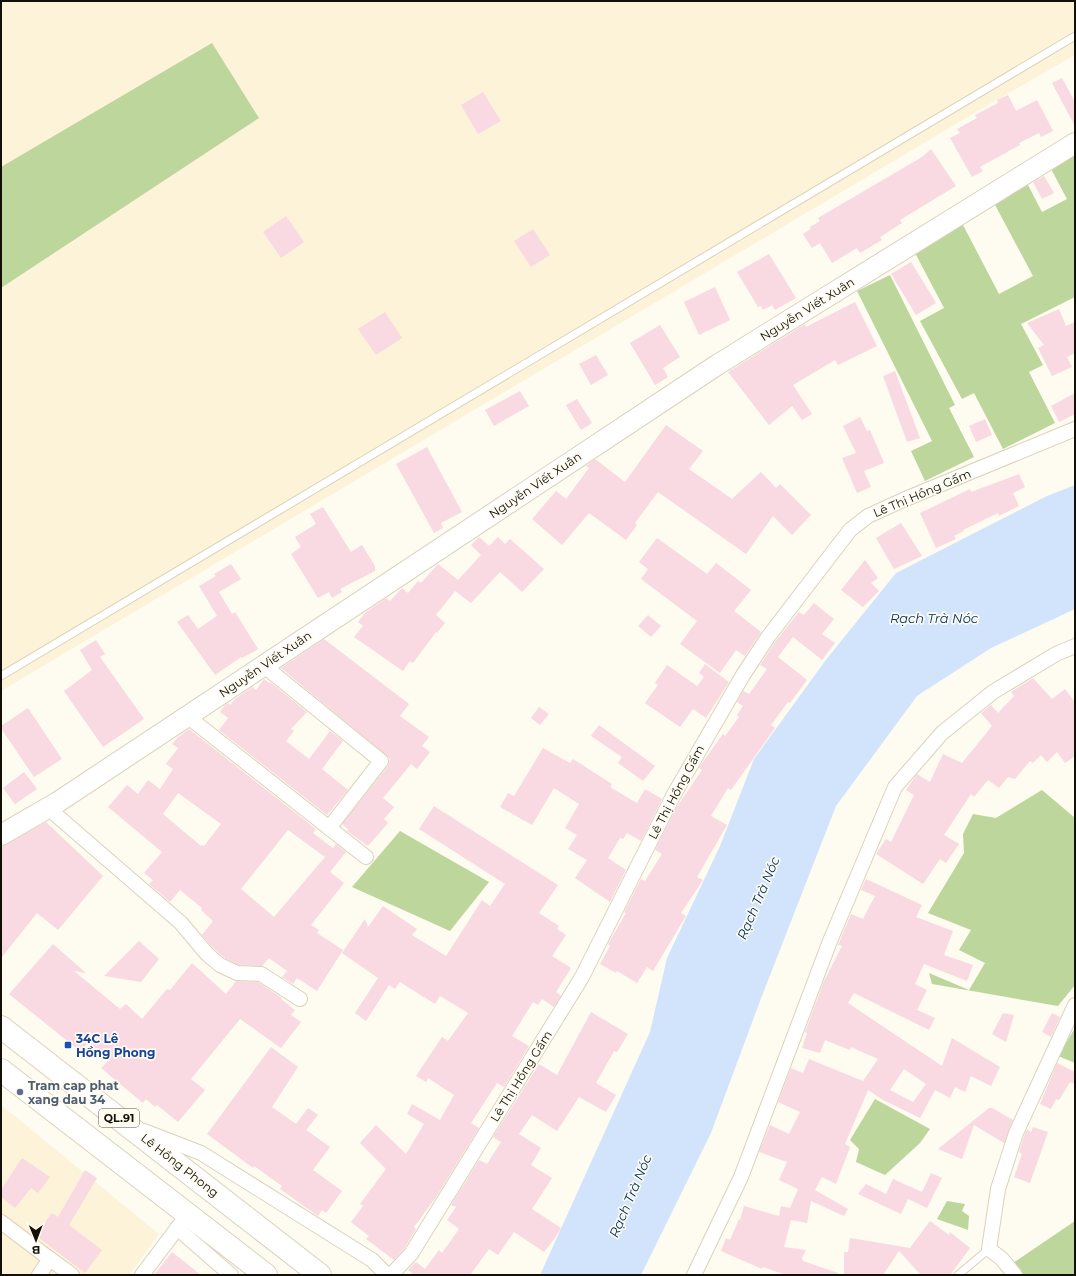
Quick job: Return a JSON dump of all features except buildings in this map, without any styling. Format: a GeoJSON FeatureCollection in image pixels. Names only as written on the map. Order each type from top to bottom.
{"type":"FeatureCollection","features":[{"type":"Feature","properties":{"kind":"highway","name":"Lê Hồng Phong"},"geometry":{"type":"LineString","coordinates":[[1,1027],[320,1275]]}},
{"type":"Feature","properties":{"kind":"highway","name":"QL.91"},"geometry":{"type":"LineString","coordinates":[[1,1070],[182,1221],[220,1238],[266,1275]]}},
{"type":"Feature","properties":{"kind":"street","name":"Nguyễn Viết Xuân"},"geometry":{"type":"LineString","coordinates":[[1,835],[48,808],[717,365],[1075,143]]}},
{"type":"Feature","properties":{"kind":"street","name":"Lê Thị Hồng Gấm"},"geometry":{"type":"LineString","coordinates":[[391,1275],[411,1254],[582,977],[673,796],[743,674],[768,637],[850,530],[868,516],[903,500],[1075,429]]}},
{"type":"Feature","properties":{"kind":"street"},"geometry":{"type":"LineString","coordinates":[[694,1275],[741,1177],[830,941],[895,787],[942,733],[993,692],[1056,654],[1075,646]]}},
{"type":"Feature","properties":{"kind":"street"},"geometry":{"type":"LineString","coordinates":[[263,665],[381,761],[329,828]]}},
{"type":"Feature","properties":{"kind":"street"},"geometry":{"type":"LineString","coordinates":[[187,716],[366,857]]}},
{"type":"Feature","properties":{"kind":"street"},"geometry":{"type":"LineString","coordinates":[[48,808],[182,923],[207,954],[220,965],[238,973],[261,974],[300,999]]}},
{"type":"Feature","properties":{"kind":"street"},"geometry":{"type":"LineString","coordinates":[[1015,1275],[1002,1259],[989,1249],[998,1189],[1016,1133],[1075,1004]]}},
{"type":"Feature","properties":{"kind":"street"},"geometry":{"type":"LineString","coordinates":[[130,1126],[201,1152],[372,1260],[387,1275]]}},
{"type":"Feature","properties":{"kind":"street"},"geometry":{"type":"LineString","coordinates":[[142,1275],[182,1221],[231,1275]]}},
{"type":"Feature","properties":{"kind":"street"},"geometry":{"type":"LineString","coordinates":[[1,1222],[72,1275]]}},
{"type":"Feature","properties":{"kind":"street"},"geometry":{"type":"LineString","coordinates":[[39,1275],[50,1260]]}},
{"type":"Feature","properties":{"kind":"lane"},"geometry":{"type":"LineString","coordinates":[[1,676],[1075,36]]}},
{"type":"Feature","properties":{"kind":"lane"},"geometry":{"type":"LineString","coordinates":[[958,1275],[989,1249]]}},
{"type":"Feature","properties":{"kind":"shaded area"},"geometry":{"type":"Polygon","coordinates":[[[1,1],[1075,1],[1075,55],[988,105],[1,691],[1,1]]]}},
{"type":"Feature","properties":{"kind":"shaded area"},"geometry":{"type":"Polygon","coordinates":[[[1,1105],[159,1234],[129,1275],[1,1275],[1,1105]]]}},
{"type":"Feature","properties":{"kind":"green space"},"geometry":{"type":"Polygon","coordinates":[[[212,43],[259,118],[1,288],[1,167],[212,43]]]}},
{"type":"Feature","properties":{"kind":"green space"},"geometry":{"type":"Polygon","coordinates":[[[1075,154],[1075,297],[1021,324],[1043,365],[1029,372],[1055,423],[1003,449],[974,393],[962,399],[920,321],[944,308],[914,251],[963,225],[999,294],[1033,276],[994,203],[1028,185],[1042,212],[1067,199],[1050,167],[1075,154]]]}},
{"type":"Feature","properties":{"kind":"green space"},"geometry":{"type":"Polygon","coordinates":[[[890,275],[955,405],[949,408],[974,457],[925,481],[911,451],[932,441],[857,291],[890,275]]]}},
{"type":"Feature","properties":{"kind":"green space"},"geometry":{"type":"Polygon","coordinates":[[[1042,790],[1075,818],[1075,985],[1058,1006],[932,984],[929,973],[969,990],[985,963],[959,950],[971,930],[928,913],[964,853],[963,834],[973,814],[996,818],[1042,790]]]}},
{"type":"Feature","properties":{"kind":"green space"},"geometry":{"type":"Polygon","coordinates":[[[400,831],[489,882],[450,931],[352,887],[400,831]]]}},
{"type":"Feature","properties":{"kind":"green space"},"geometry":{"type":"Polygon","coordinates":[[[1075,1028],[1075,1063],[1058,1056],[1075,1028]]]}},
{"type":"Feature","properties":{"kind":"green space"},"geometry":{"type":"Polygon","coordinates":[[[875,1099],[930,1129],[920,1143],[885,1175],[856,1162],[859,1149],[850,1140],[875,1099]]]}},
{"type":"Feature","properties":{"kind":"green space"},"geometry":{"type":"Polygon","coordinates":[[[947,1201],[965,1204],[962,1211],[969,1216],[968,1230],[937,1219],[947,1201]]]}},
{"type":"Feature","properties":{"kind":"green space"},"geometry":{"type":"Polygon","coordinates":[[[1075,1221],[1075,1275],[1024,1275],[1013,1263],[1075,1221]]]}},
{"type":"Feature","properties":{"kind":"water","name":"Rạch Trà Nóc"},"geometry":{"type":"Polygon","coordinates":[[[1075,485],[1075,609],[991,648],[917,696],[836,806],[760,1001],[711,1133],[641,1275],[540,1275],[650,1032],[667,958],[720,846],[754,759],[825,661],[896,573],[1047,496],[1075,485]]]}},
{"type":"Feature","properties":{"kind":"place","name":"34C Lê Hồng Phong"},"geometry":{"type":"Point","coordinates":[68,1045]}},
{"type":"Feature","properties":{"kind":"place","name":"Tram cap phat xang dau 34"},"geometry":{"type":"Point","coordinates":[20,1092]}}]}
